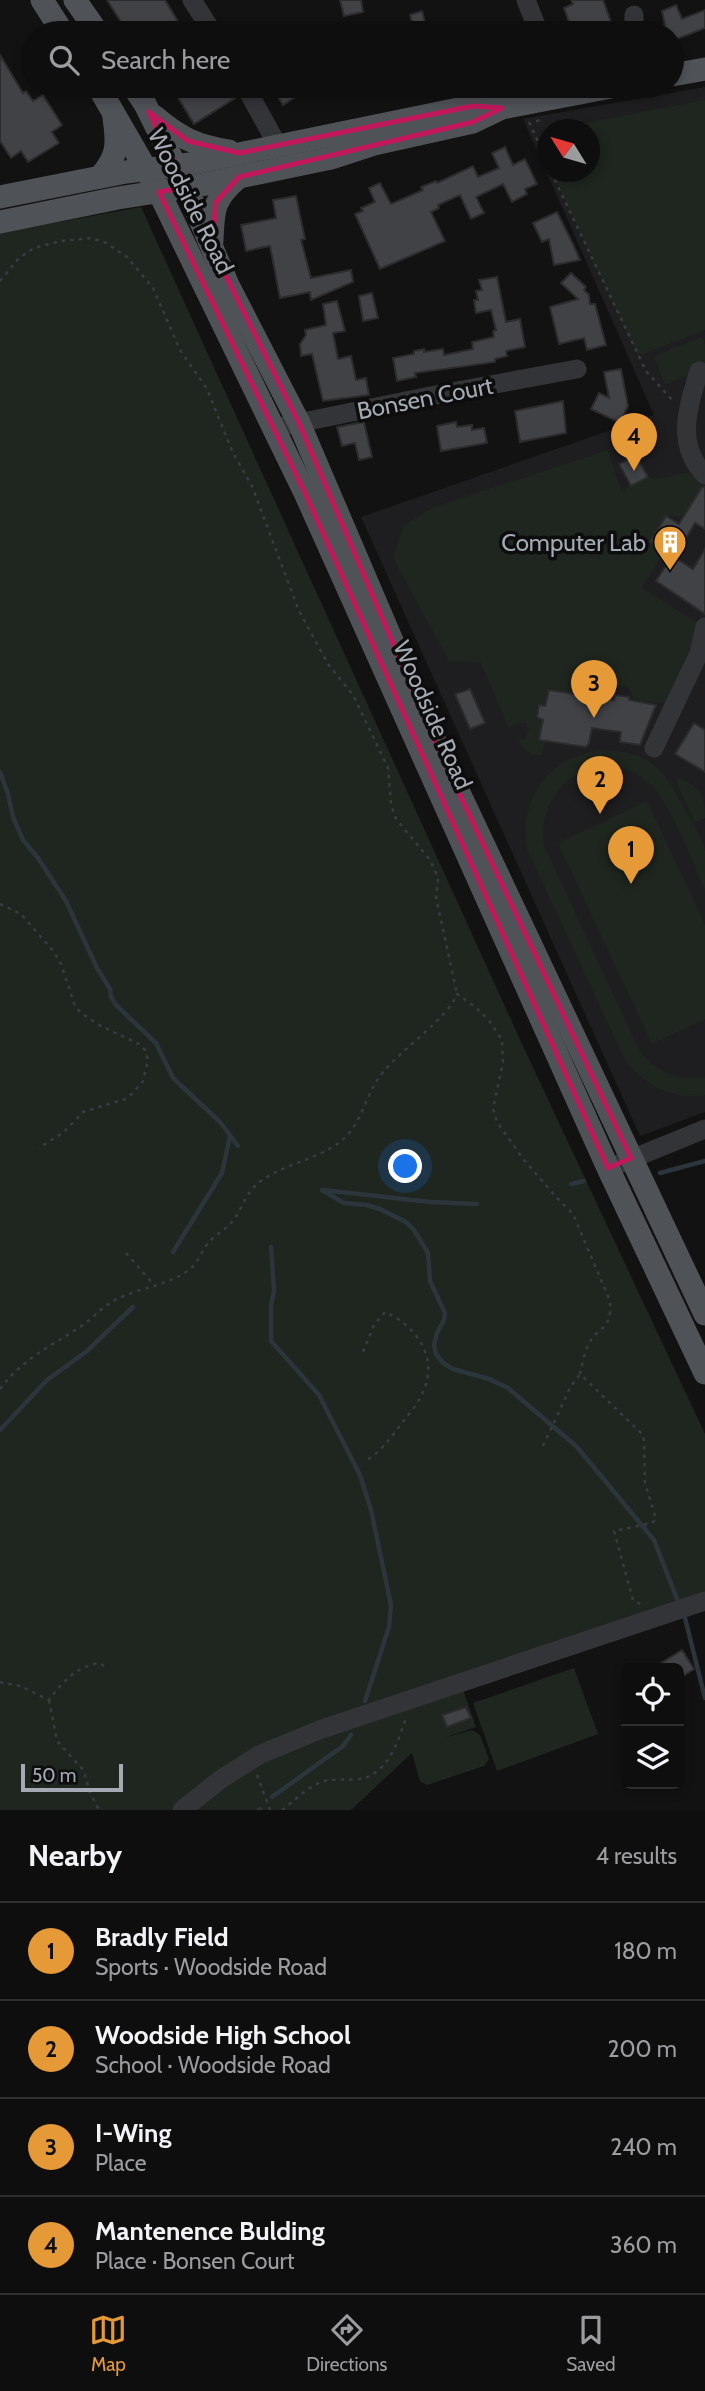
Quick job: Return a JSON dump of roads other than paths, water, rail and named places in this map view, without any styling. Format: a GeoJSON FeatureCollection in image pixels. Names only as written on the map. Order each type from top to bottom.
{"type":"FeatureCollection","features":[{"type":"Feature","properties":{"kind":"main road"},"geometry":{"type":"LineString","coordinates":[[42,0],[55,21]]}},
{"type":"Feature","properties":{"kind":"main road"},"geometry":{"type":"LineString","coordinates":[[75,0],[90,21]]}},
{"type":"Feature","properties":{"kind":"main road"},"geometry":{"type":"LineString","coordinates":[[684,73],[705,69]]}},
{"type":"Feature","properties":{"kind":"main road","name":"Woodside Road"},"geometry":{"type":"LineString","coordinates":[[106,98],[159,192],[306,495],[608,1168],[705,1373]]}},
{"type":"Feature","properties":{"kind":"main road","name":"Woodside Road"},"geometry":{"type":"LineString","coordinates":[[140,98],[186,187],[254,339],[299,423],[437,746],[705,1314]]}},
{"type":"Feature","properties":{"kind":"main road"},"geometry":{"type":"LineString","coordinates":[[0,222],[331,158],[473,122],[502,108],[537,98]]}},
{"type":"Feature","properties":{"kind":"main road"},"geometry":{"type":"LineString","coordinates":[[0,197],[278,146],[472,106],[502,108]]}},
{"type":"Feature","properties":{"kind":"main road"},"geometry":{"type":"LineString","coordinates":[[100,177],[115,156],[117,145],[112,108]]}},
{"type":"Feature","properties":{"kind":"main road"},"geometry":{"type":"LineString","coordinates":[[149,112],[188,141],[240,153]]}},
{"type":"Feature","properties":{"kind":"main road"},"geometry":{"type":"LineString","coordinates":[[212,248],[216,202],[224,189],[239,177]]}},
{"type":"Feature","properties":{"kind":"street"},"geometry":{"type":"LineString","coordinates":[[192,0],[205,21]]}},
{"type":"Feature","properties":{"kind":"street"},"geometry":{"type":"LineString","coordinates":[[526,0],[534,21]]}},
{"type":"Feature","properties":{"kind":"street"},"geometry":{"type":"LineString","coordinates":[[252,98],[278,146]]}},
{"type":"Feature","properties":{"kind":"street","name":"Bonsen Court"},"geometry":{"type":"LineString","coordinates":[[274,428],[577,369]]}},
{"type":"Feature","properties":{"kind":"street"},"geometry":{"type":"LineString","coordinates":[[699,372],[687,412],[687,442],[693,458],[705,475]]}},
{"type":"Feature","properties":{"kind":"street"},"geometry":{"type":"LineString","coordinates":[[654,748],[702,654],[702,633],[705,628]]}},
{"type":"Feature","properties":{"kind":"street"},"geometry":{"type":"LineString","coordinates":[[608,1168],[705,1129]]}},
{"type":"Feature","properties":{"kind":"street"},"geometry":{"type":"LineString","coordinates":[[182,1810],[221,1779],[259,1755],[319,1730],[705,1601]]}},
{"type":"Feature","properties":{"kind":"waterway"},"geometry":{"type":"LineString","coordinates":[[0,772],[13,817],[23,840],[66,901],[116,1005],[156,1043],[173,1078],[220,1122],[238,1146]]}},
{"type":"Feature","properties":{"kind":"waterway"},"geometry":{"type":"LineString","coordinates":[[173,1252],[222,1173],[230,1136]]}},
{"type":"Feature","properties":{"kind":"waterway"},"geometry":{"type":"LineString","coordinates":[[660,1173],[705,1161]]}},
{"type":"Feature","properties":{"kind":"waterway"},"geometry":{"type":"LineString","coordinates":[[571,1184],[584,1181]]}},
{"type":"Feature","properties":{"kind":"waterway"},"geometry":{"type":"LineString","coordinates":[[322,1190],[344,1203],[380,1209],[406,1222],[414,1230],[428,1253],[430,1281],[445,1313],[434,1345],[436,1354],[443,1363],[453,1369],[489,1379],[508,1388],[577,1447],[654,1540],[679,1604]]}},
{"type":"Feature","properties":{"kind":"waterway"},"geometry":{"type":"LineString","coordinates":[[323,1190],[430,1202],[477,1204]]}},
{"type":"Feature","properties":{"kind":"waterway"},"geometry":{"type":"LineString","coordinates":[[271,1247],[274,1291],[271,1305],[271,1341],[319,1395],[360,1475],[371,1510],[391,1605],[389,1627],[365,1701]]}},
{"type":"Feature","properties":{"kind":"waterway"},"geometry":{"type":"LineString","coordinates":[[0,1430],[47,1380],[87,1351],[133,1307]]}},
{"type":"Feature","properties":{"kind":"waterway"},"geometry":{"type":"LineString","coordinates":[[685,1618],[705,1698]]}},
{"type":"Feature","properties":{"kind":"waterway"},"geometry":{"type":"LineString","coordinates":[[272,1797],[343,1746],[351,1735]]}},
{"type":"Feature","properties":{"kind":"place","name":"Mantenence Bulding"},"geometry":{"type":"Point","coordinates":[634,471]}},
{"type":"Feature","properties":{"kind":"place","name":"Computer Lab"},"geometry":{"type":"Point","coordinates":[670,572]}},
{"type":"Feature","properties":{"kind":"place","name":"I-Wing"},"geometry":{"type":"Point","coordinates":[594,718]}},
{"type":"Feature","properties":{"kind":"place","name":"Woodside High School"},"geometry":{"type":"Point","coordinates":[600,814]}},
{"type":"Feature","properties":{"kind":"place","name":"Bradly Field"},"geometry":{"type":"Point","coordinates":[631,884]}}]}
